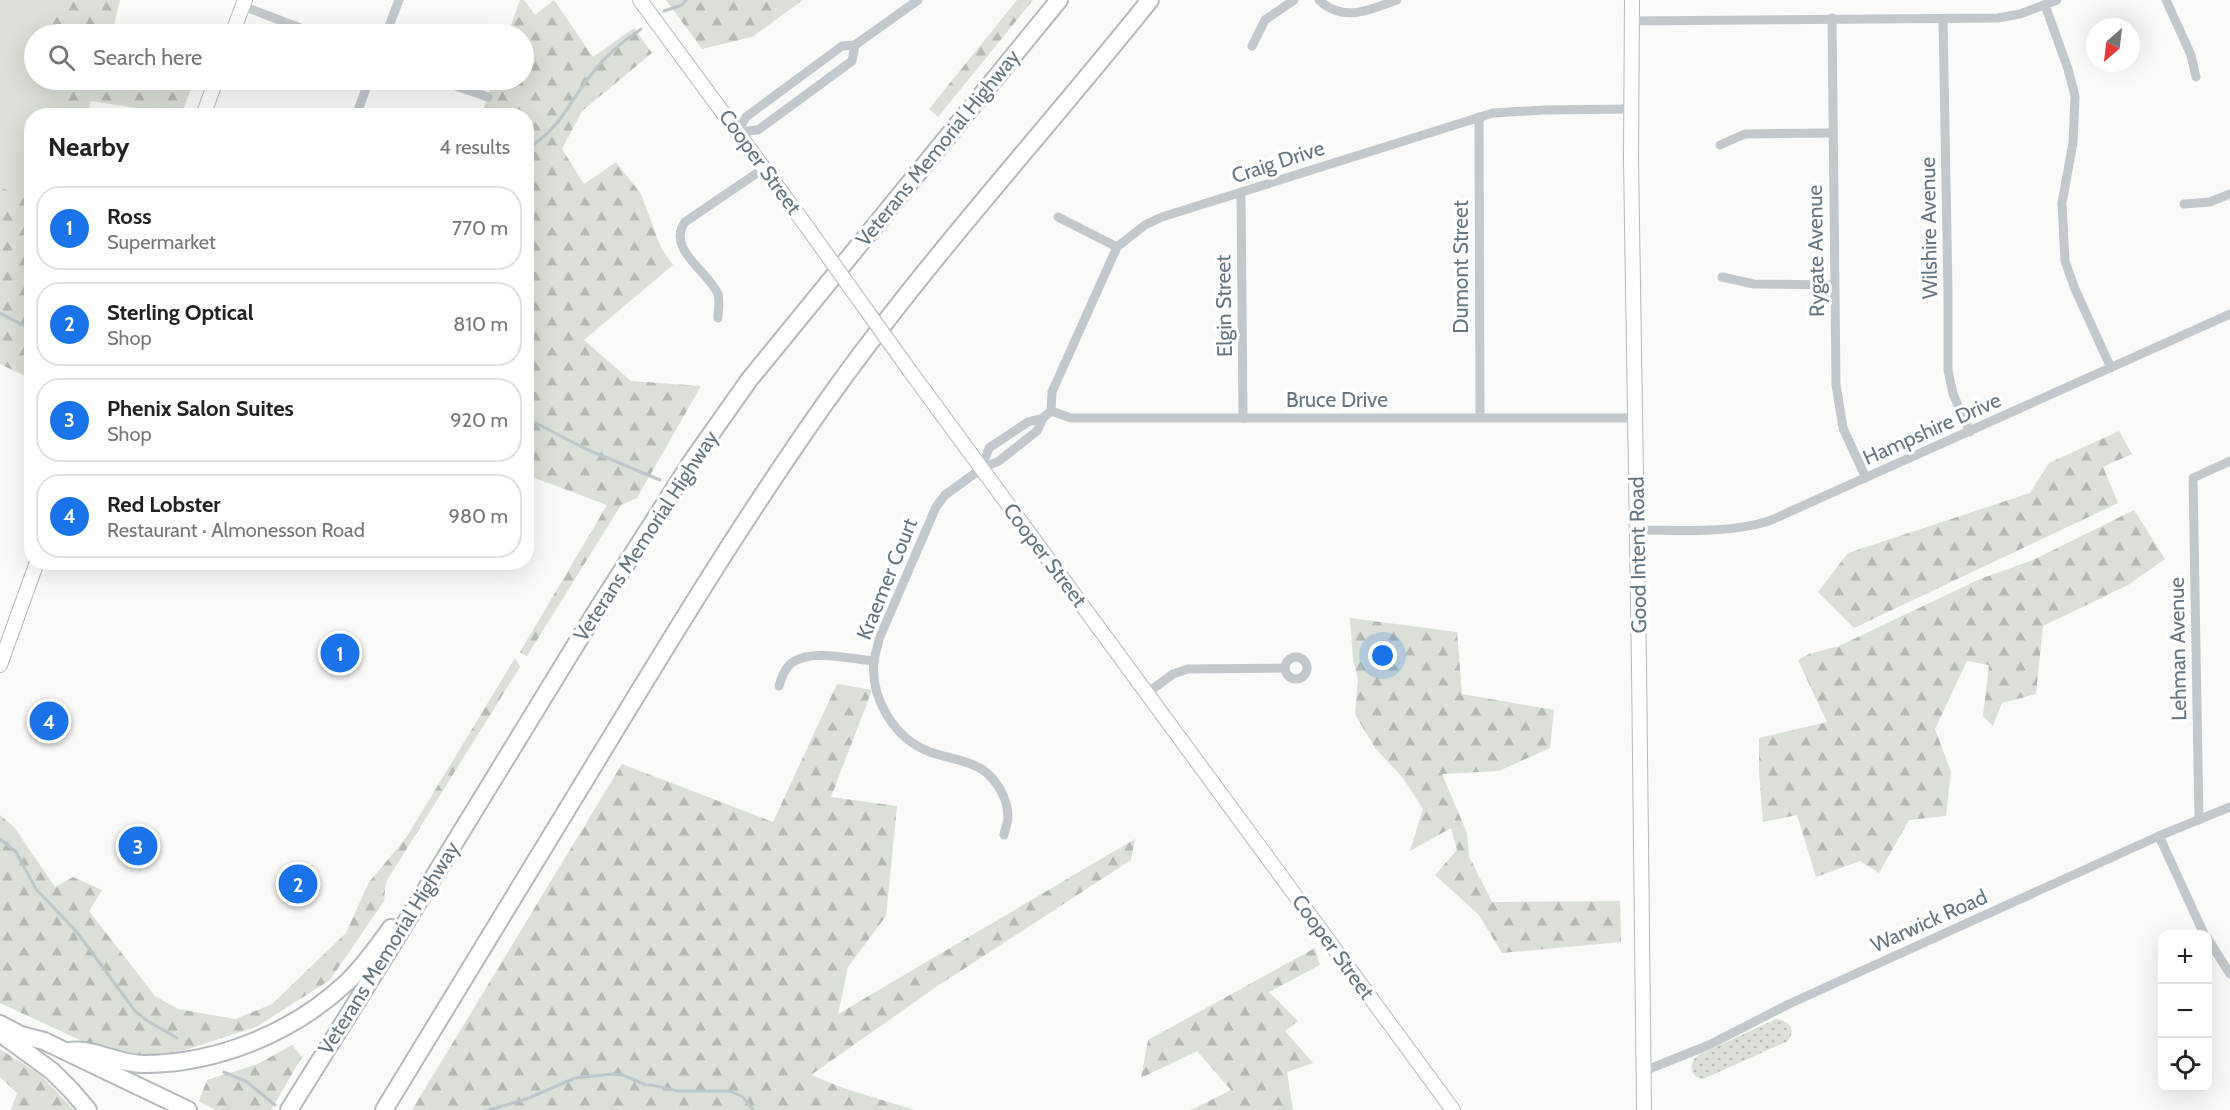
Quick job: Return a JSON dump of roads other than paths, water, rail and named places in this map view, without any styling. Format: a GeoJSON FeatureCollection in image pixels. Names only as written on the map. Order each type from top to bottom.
{"type":"FeatureCollection","features":[{"type":"Feature","properties":{"kind":"highway","name":"Veterans Memorial Highway"},"geometry":{"type":"LineString","coordinates":[[288,1110],[597,610],[692,461],[749,380],[1059,0]]}},
{"type":"Feature","properties":{"kind":"highway"},"geometry":{"type":"LineString","coordinates":[[384,1110],[657,662],[739,531],[827,401],[894,312],[1025,149],[1150,0]]}},
{"type":"Feature","properties":{"kind":"highway"},"geometry":{"type":"LineString","coordinates":[[66,1051],[83,1051],[144,1065],[199,1059],[260,1039],[305,1015],[346,984],[363,966],[483,794]]}},
{"type":"Feature","properties":{"kind":"highway"},"geometry":{"type":"LineString","coordinates":[[0,1024],[21,1035],[40,1050],[161,1110]]}},
{"type":"Feature","properties":{"kind":"highway"},"geometry":{"type":"LineString","coordinates":[[0,1033],[52,1071],[88,1110]]}},
{"type":"Feature","properties":{"kind":"highway"},"geometry":{"type":"LineString","coordinates":[[21,1035],[44,1041],[188,1110]]}},
{"type":"Feature","properties":{"kind":"main road","name":"Cooper Street"},"geometry":{"type":"LineString","coordinates":[[640,0],[1452,1110]]}},
{"type":"Feature","properties":{"kind":"main road","name":"Good Intent Road"},"geometry":{"type":"LineString","coordinates":[[1632,0],[1631,159],[1644,1110]]}},
{"type":"Feature","properties":{"kind":"main road"},"geometry":{"type":"LineString","coordinates":[[236,24],[244,3]]}},
{"type":"Feature","properties":{"kind":"main road"},"geometry":{"type":"LineString","coordinates":[[206,108],[212,90]]}},
{"type":"Feature","properties":{"kind":"main road"},"geometry":{"type":"LineString","coordinates":[[0,665],[34,570]]}},
{"type":"Feature","properties":{"kind":"street"},"geometry":{"type":"LineString","coordinates":[[390,24],[399,0]]}},
{"type":"Feature","properties":{"kind":"street"},"geometry":{"type":"LineString","coordinates":[[737,132],[746,117],[842,46],[855,45],[918,0]]}},
{"type":"Feature","properties":{"kind":"street"},"geometry":{"type":"LineString","coordinates":[[1252,46],[1265,20],[1294,0]]}},
{"type":"Feature","properties":{"kind":"street"},"geometry":{"type":"LineString","coordinates":[[1319,0],[1340,13],[1351,14],[1397,0]]}},
{"type":"Feature","properties":{"kind":"street"},"geometry":{"type":"LineString","coordinates":[[1633,21],[1998,18],[2020,14],[2057,0]]}},
{"type":"Feature","properties":{"kind":"street"},"geometry":{"type":"LineString","coordinates":[[2166,0],[2191,56],[2196,77]]}},
{"type":"Feature","properties":{"kind":"street"},"geometry":{"type":"LineString","coordinates":[[244,3],[293,24]]}},
{"type":"Feature","properties":{"kind":"street"},"geometry":{"type":"LineString","coordinates":[[2045,5],[2068,69],[2075,96],[2076,119],[2062,203],[2065,261],[2075,289],[2111,368]]}},
{"type":"Feature","properties":{"kind":"street","name":"Rygate Avenue"},"geometry":{"type":"LineString","coordinates":[[1832,18],[1836,385],[1843,428],[1866,478]]}},
{"type":"Feature","properties":{"kind":"street","name":"Wilshire Avenue"},"geometry":{"type":"LineString","coordinates":[[1943,19],[1948,370],[1953,394],[1970,432]]}},
{"type":"Feature","properties":{"kind":"street"},"geometry":{"type":"LineString","coordinates":[[737,132],[758,130],[834,75],[852,61],[855,45]]}},
{"type":"Feature","properties":{"kind":"street"},"geometry":{"type":"LineString","coordinates":[[359,108],[365,90]]}},
{"type":"Feature","properties":{"kind":"street"},"geometry":{"type":"LineString","coordinates":[[467,90],[488,97]]}},
{"type":"Feature","properties":{"kind":"street","name":"Craig Drive"},"geometry":{"type":"LineString","coordinates":[[1051,411],[1052,392],[1117,247],[1145,225],[1162,217],[1493,113],[1632,109]]}},
{"type":"Feature","properties":{"kind":"street","name":"Dumont Street"},"geometry":{"type":"LineString","coordinates":[[1479,117],[1480,417]]}},
{"type":"Feature","properties":{"kind":"street"},"geometry":{"type":"LineString","coordinates":[[1720,145],[1745,134],[1832,133]]}},
{"type":"Feature","properties":{"kind":"street"},"geometry":{"type":"LineString","coordinates":[[718,318],[718,295],[684,250],[679,240],[679,231],[685,222],[763,169]]}},
{"type":"Feature","properties":{"kind":"street","name":"Elgin Street"},"geometry":{"type":"LineString","coordinates":[[1241,193],[1244,418]]}},
{"type":"Feature","properties":{"kind":"street"},"geometry":{"type":"LineString","coordinates":[[2184,204],[2210,202],[2230,194]]}},
{"type":"Feature","properties":{"kind":"street"},"geometry":{"type":"LineString","coordinates":[[1058,217],[1117,247]]}},
{"type":"Feature","properties":{"kind":"street"},"geometry":{"type":"LineString","coordinates":[[1722,277],[1754,284],[1834,285]]}},
{"type":"Feature","properties":{"kind":"street","name":"Hampshire Drive"},"geometry":{"type":"LineString","coordinates":[[1637,530],[1751,527],[1769,521],[2230,314]]}},
{"type":"Feature","properties":{"kind":"street"},"geometry":{"type":"LineString","coordinates":[[981,469],[999,461],[1029,437],[1051,411]]}},
{"type":"Feature","properties":{"kind":"street","name":"Bruce Drive"},"geometry":{"type":"LineString","coordinates":[[1051,411],[1071,418],[1635,418]]}},
{"type":"Feature","properties":{"kind":"street"},"geometry":{"type":"LineString","coordinates":[[981,469],[989,448],[1028,422],[1043,418]]}},
{"type":"Feature","properties":{"kind":"street","name":"Lehman Avenue"},"geometry":{"type":"LineString","coordinates":[[2199,820],[2193,478],[2230,461]]}},
{"type":"Feature","properties":{"kind":"street","name":"Kraemer Court"},"geometry":{"type":"LineString","coordinates":[[981,469],[945,495],[936,507],[879,639],[874,661],[878,696],[890,722],[915,745],[929,752],[982,769],[998,785],[1008,818],[1004,835]]}},
{"type":"Feature","properties":{"kind":"street"},"geometry":{"type":"LineString","coordinates":[[779,686],[783,673],[791,662],[803,657],[817,655],[874,661]]}},
{"type":"Feature","properties":{"kind":"street"},"geometry":{"type":"LineString","coordinates":[[1148,693],[1173,674],[1188,669],[1285,668]]}},
{"type":"Feature","properties":{"kind":"street","name":"Warwick Road"},"geometry":{"type":"LineString","coordinates":[[1644,1071],[1709,1045],[1800,999],[2159,836],[2230,807]]}},
{"type":"Feature","properties":{"kind":"street"},"geometry":{"type":"LineString","coordinates":[[2159,836],[2202,930]]}},
{"type":"Feature","properties":{"kind":"street"},"geometry":{"type":"LineString","coordinates":[[2212,945],[2230,974]]}},
{"type":"Feature","properties":{"kind":"waterway"},"geometry":{"type":"LineString","coordinates":[[664,11],[682,5],[686,0]]}},
{"type":"Feature","properties":{"kind":"waterway"},"geometry":{"type":"LineString","coordinates":[[534,144],[555,125],[607,56],[641,29]]}},
{"type":"Feature","properties":{"kind":"waterway"},"geometry":{"type":"LineString","coordinates":[[0,313],[24,326]]}},
{"type":"Feature","properties":{"kind":"waterway"},"geometry":{"type":"LineString","coordinates":[[534,422],[586,449],[660,480]]}},
{"type":"Feature","properties":{"kind":"waterway"},"geometry":{"type":"LineString","coordinates":[[0,839],[16,852],[36,889],[76,931],[135,1011],[177,1038]]}},
{"type":"Feature","properties":{"kind":"waterway"},"geometry":{"type":"LineString","coordinates":[[224,1072],[247,1082],[275,1105]]}},
{"type":"Feature","properties":{"kind":"waterway"},"geometry":{"type":"LineString","coordinates":[[489,1110],[529,1098],[575,1078],[612,1074],[623,1075],[646,1085],[678,1091],[730,1091],[743,1097],[753,1110]]}},
{"type":"Feature","properties":{"kind":"place","name":"Ross"},"geometry":{"type":"Point","coordinates":[340,653]}},
{"type":"Feature","properties":{"kind":"place","name":"Red Lobster"},"geometry":{"type":"Point","coordinates":[49,721]}},
{"type":"Feature","properties":{"kind":"place","name":"Phenix Salon Suites"},"geometry":{"type":"Point","coordinates":[138,846]}},
{"type":"Feature","properties":{"kind":"place","name":"Sterling Optical"},"geometry":{"type":"Point","coordinates":[298,884]}}]}
